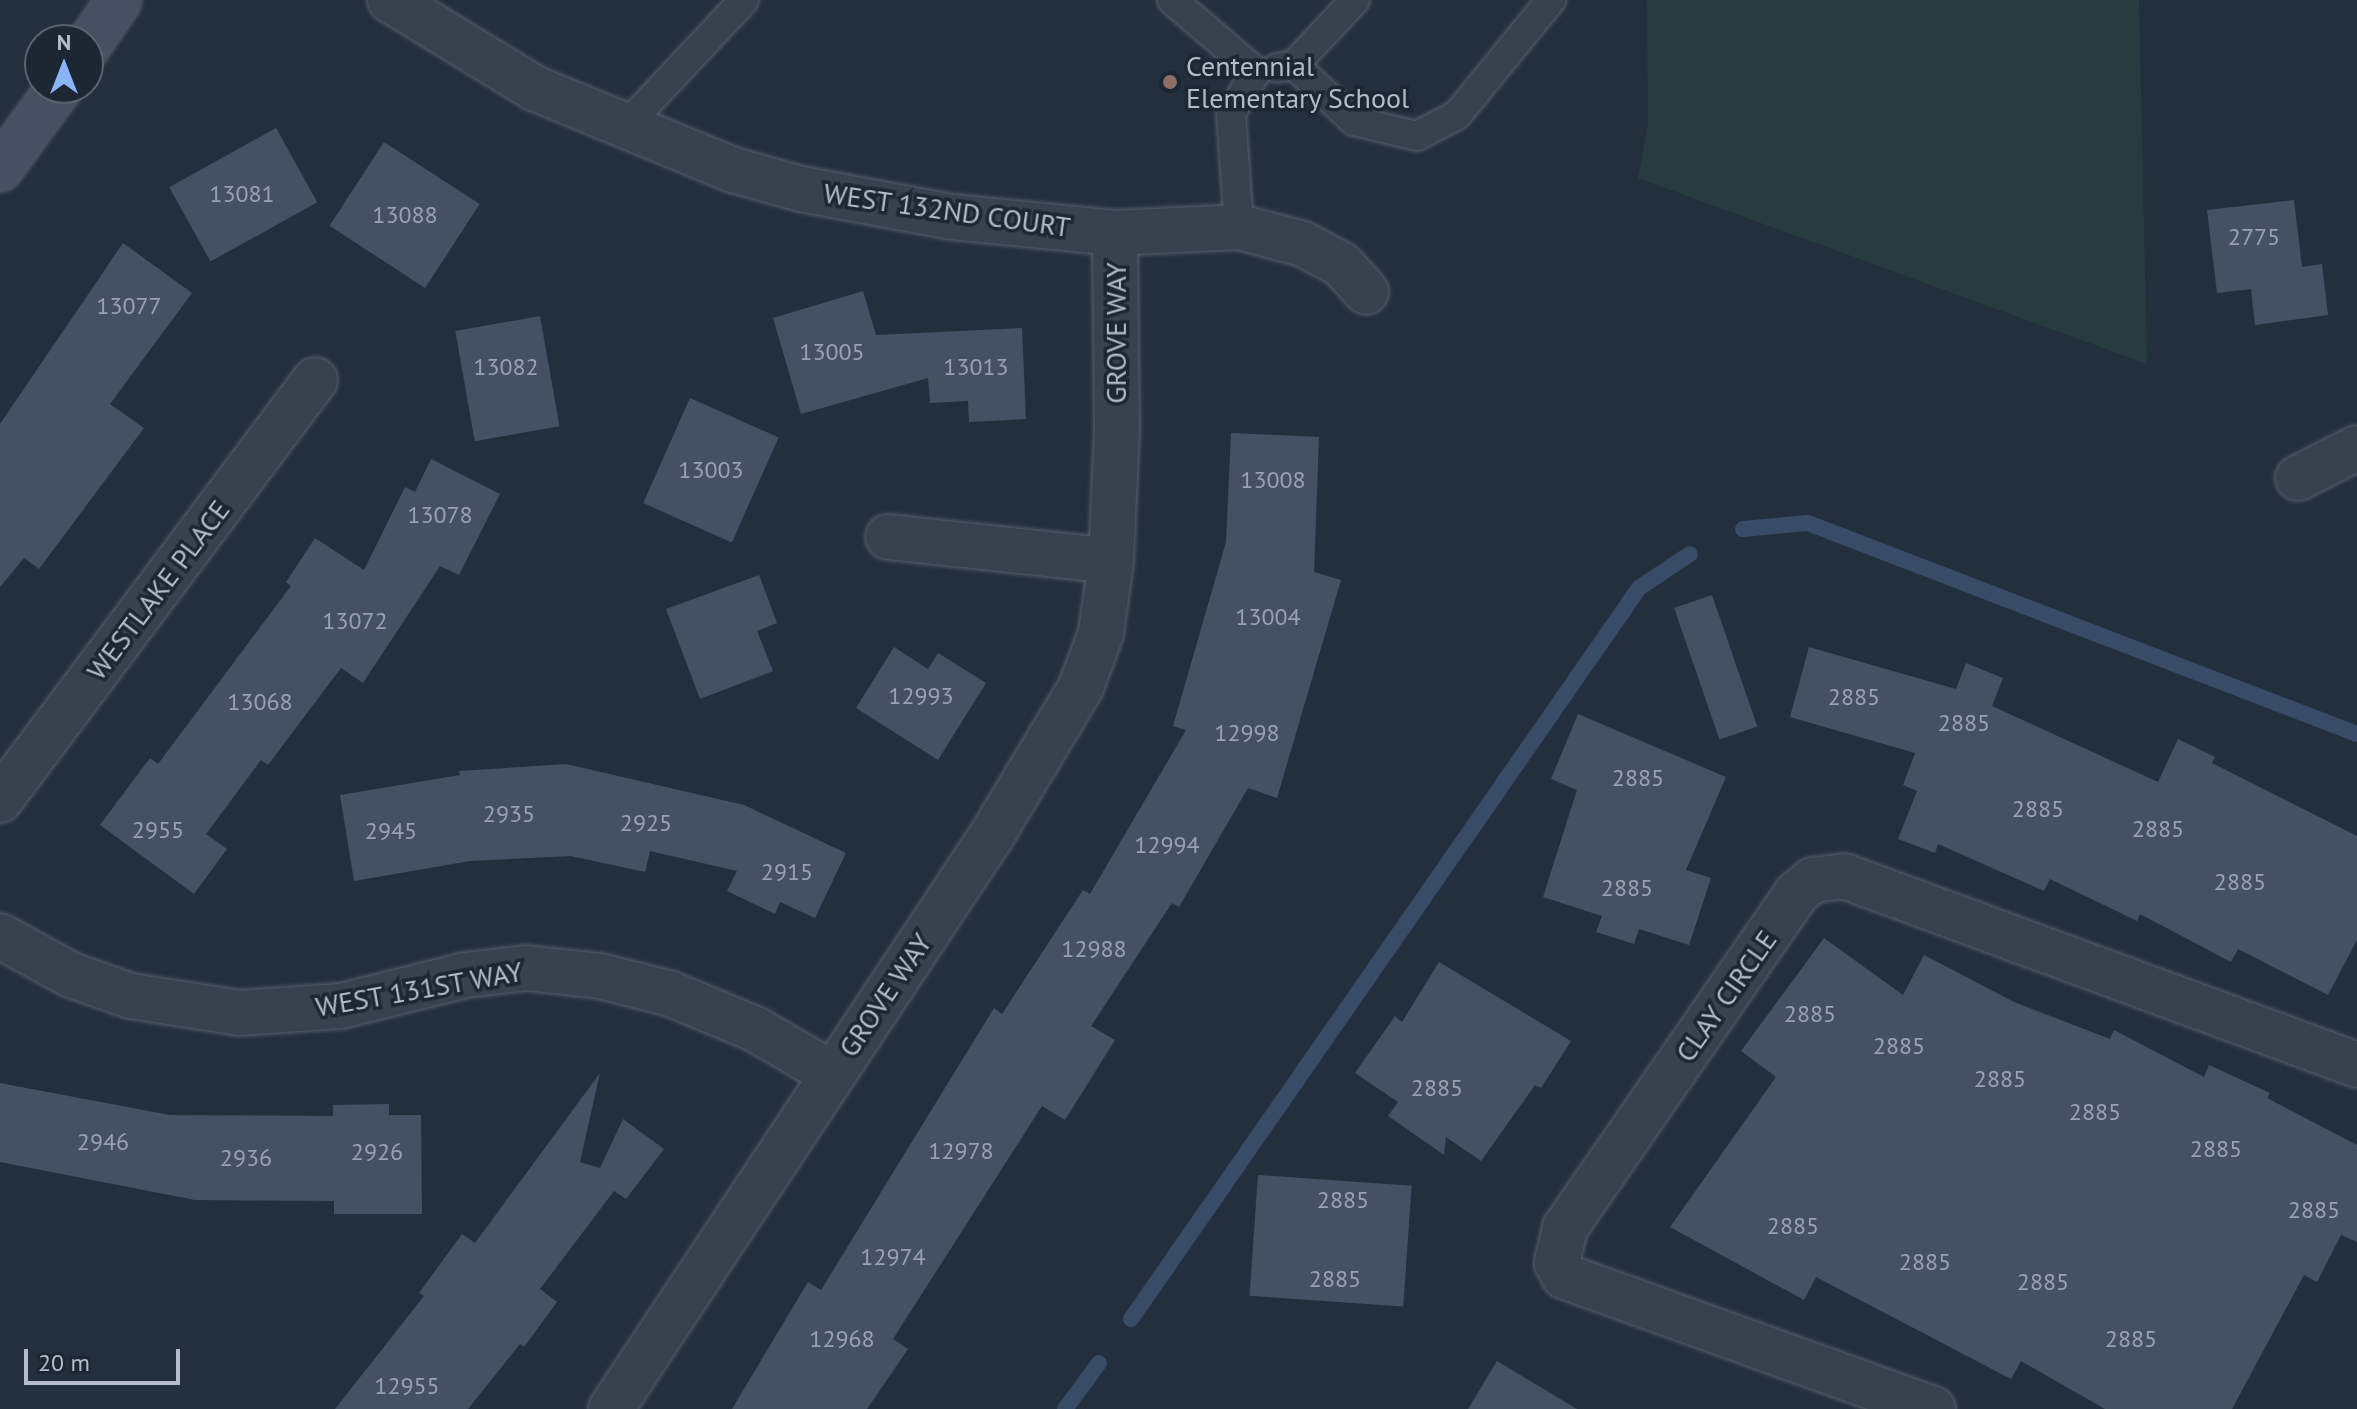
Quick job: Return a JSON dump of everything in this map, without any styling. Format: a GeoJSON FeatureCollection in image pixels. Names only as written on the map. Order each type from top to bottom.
{"type":"FeatureCollection","features":[{"type":"Feature","properties":{"kind":"street"},"geometry":{"type":"LineString","coordinates":[[103,24],[119,0]]}},
{"type":"Feature","properties":{"kind":"street","name":"WEST 132ND COURT"},"geometry":{"type":"LineString","coordinates":[[390,0],[534,88],[624,128],[733,170],[801,189],[952,217],[1115,233]]}},
{"type":"Feature","properties":{"kind":"street"},"geometry":{"type":"LineString","coordinates":[[0,169],[47,104]]}},
{"type":"Feature","properties":{"kind":"street","name":"GROVE WAY"},"geometry":{"type":"LineString","coordinates":[[611,1409],[992,835],[1081,687],[1101,633],[1111,561],[1117,430],[1115,233],[1239,227],[1303,244],[1342,265],[1366,292]]}},
{"type":"Feature","properties":{"kind":"street","name":"WESTLAKE PLACE"},"geometry":{"type":"LineString","coordinates":[[0,800],[315,380]]}},
{"type":"Feature","properties":{"kind":"street"},"geometry":{"type":"LineString","coordinates":[[2298,478],[2357,448]]}},
{"type":"Feature","properties":{"kind":"street"},"geometry":{"type":"LineString","coordinates":[[888,537],[1111,561]]}},
{"type":"Feature","properties":{"kind":"street","name":"CLAY CIRCLE"},"geometry":{"type":"LineString","coordinates":[[1933,1409],[1564,1276],[1557,1263],[1565,1228],[1797,893],[1822,876],[1844,876],[2357,1065]]}},
{"type":"Feature","properties":{"kind":"street","name":"WEST 131ST WAY"},"geometry":{"type":"LineString","coordinates":[[0,936],[71,975],[131,996],[240,1013],[341,1006],[465,975],[526,968],[600,976],[671,994],[755,1029],[832,1074]]}},
{"type":"Feature","properties":{"kind":"lane"},"geometry":{"type":"LineString","coordinates":[[624,128],[744,0]]}},
{"type":"Feature","properties":{"kind":"lane"},"geometry":{"type":"LineString","coordinates":[[1172,0],[1256,72]]}},
{"type":"Feature","properties":{"kind":"lane"},"geometry":{"type":"LineString","coordinates":[[1239,227],[1231,113],[1256,72],[1294,65],[1355,0]]}},
{"type":"Feature","properties":{"kind":"lane"},"geometry":{"type":"LineString","coordinates":[[1294,65],[1354,121],[1417,136],[1457,115],[1551,0]]}},
{"type":"Feature","properties":{"kind":"green space"},"geometry":{"type":"Polygon","coordinates":[[[1647,0],[2139,0],[2147,364],[1638,178],[1648,123],[1647,0]]]}},
{"type":"Feature","properties":{"kind":"building"},"geometry":{"type":"Polygon","coordinates":[[[276,128],[317,202],[211,261],[169,187],[276,128]]]}},
{"type":"Feature","properties":{"kind":"building"},"geometry":{"type":"Polygon","coordinates":[[[384,142],[480,204],[425,288],[330,226],[384,142]]]}},
{"type":"Feature","properties":{"kind":"building"},"geometry":{"type":"Polygon","coordinates":[[[2294,200],[2302,267],[2322,264],[2328,315],[2255,325],[2251,289],[2217,293],[2207,210],[2294,200]]]}},
{"type":"Feature","properties":{"kind":"building"},"geometry":{"type":"Polygon","coordinates":[[[123,243],[192,293],[110,404],[144,428],[39,569],[24,558],[0,587],[0,424],[123,243]]]}},
{"type":"Feature","properties":{"kind":"building"},"geometry":{"type":"Polygon","coordinates":[[[863,291],[876,335],[1022,328],[1026,419],[969,422],[968,401],[930,403],[928,378],[801,414],[773,318],[863,291]]]}},
{"type":"Feature","properties":{"kind":"building"},"geometry":{"type":"Polygon","coordinates":[[[540,316],[559,426],[475,441],[455,331],[540,316]]]}},
{"type":"Feature","properties":{"kind":"building"},"geometry":{"type":"Polygon","coordinates":[[[690,398],[779,437],[732,543],[643,503],[690,398]]]}},
{"type":"Feature","properties":{"kind":"building"},"geometry":{"type":"Polygon","coordinates":[[[1231,433],[1319,437],[1314,572],[1341,580],[1277,798],[1248,788],[1179,907],[1172,903],[1091,1026],[1115,1040],[1065,1120],[1042,1106],[893,1339],[908,1349],[867,1409],[732,1409],[808,1282],[821,1290],[994,1008],[1002,1014],[1083,890],[1090,894],[1186,730],[1173,726],[1226,542],[1231,433]]]}},
{"type":"Feature","properties":{"kind":"building"},"geometry":{"type":"Polygon","coordinates":[[[431,459],[500,494],[459,575],[440,566],[363,683],[341,668],[268,765],[261,760],[206,834],[227,849],[194,894],[100,825],[150,758],[158,764],[291,586],[286,582],[315,538],[364,570],[405,487],[415,492],[431,459]]]}},
{"type":"Feature","properties":{"kind":"building"},"geometry":{"type":"Polygon","coordinates":[[[759,575],[777,623],[757,631],[773,671],[700,699],[666,609],[759,575]]]}},
{"type":"Feature","properties":{"kind":"building"},"geometry":{"type":"Polygon","coordinates":[[[1712,595],[1757,726],[1719,739],[1674,608],[1712,595]]]}},
{"type":"Feature","properties":{"kind":"building"},"geometry":{"type":"Polygon","coordinates":[[[894,647],[928,669],[938,653],[986,683],[938,760],[856,708],[894,647]]]}},
{"type":"Feature","properties":{"kind":"building"},"geometry":{"type":"Polygon","coordinates":[[[1809,647],[1956,689],[1966,663],[2003,678],[1992,706],[2158,782],[2178,739],[2215,757],[2212,763],[2357,836],[2357,940],[2328,995],[2238,949],[2231,962],[2140,914],[2137,921],[2050,879],[2044,891],[1938,844],[1935,853],[1898,839],[1917,791],[1903,785],[1915,753],[1790,717],[1809,647]]]}},
{"type":"Feature","properties":{"kind":"building"},"geometry":{"type":"Polygon","coordinates":[[[1578,714],[1726,777],[1686,870],[1711,878],[1689,945],[1639,929],[1634,944],[1596,932],[1602,916],[1543,897],[1577,790],[1551,779],[1578,714]]]}},
{"type":"Feature","properties":{"kind":"building"},"geometry":{"type":"Polygon","coordinates":[[[566,764],[744,805],[846,853],[815,918],[780,902],[775,914],[727,891],[737,871],[650,851],[645,872],[571,856],[470,861],[354,881],[340,795],[460,775],[459,771],[566,764]]]}},
{"type":"Feature","properties":{"kind":"building"},"geometry":{"type":"Polygon","coordinates":[[[1824,938],[1903,995],[1924,955],[2014,1002],[2110,1039],[2114,1030],[2204,1077],[2209,1065],[2270,1093],[2267,1098],[2357,1145],[2357,1242],[2341,1235],[2317,1282],[2304,1275],[2232,1409],[2105,1409],[2021,1361],[2011,1379],[1816,1277],[1804,1300],[1670,1227],[1776,1077],[1741,1051],[1824,938]]]}},
{"type":"Feature","properties":{"kind":"building"},"geometry":{"type":"Polygon","coordinates":[[[1439,962],[1571,1041],[1541,1088],[1535,1085],[1481,1161],[1446,1137],[1444,1155],[1388,1116],[1398,1102],[1355,1073],[1395,1016],[1402,1022],[1439,962]]]}},
{"type":"Feature","properties":{"kind":"building"},"geometry":{"type":"Polygon","coordinates":[[[600,1073],[580,1162],[600,1168],[623,1119],[664,1149],[626,1199],[614,1191],[540,1289],[557,1302],[524,1347],[520,1344],[468,1409],[335,1409],[424,1296],[419,1293],[462,1234],[475,1243],[600,1073]]]}},
{"type":"Feature","properties":{"kind":"building"},"geometry":{"type":"Polygon","coordinates":[[[0,1083],[170,1115],[333,1116],[333,1105],[389,1104],[389,1115],[421,1115],[422,1214],[334,1214],[334,1201],[195,1200],[0,1162],[0,1083]]]}},
{"type":"Feature","properties":{"kind":"building"},"geometry":{"type":"Polygon","coordinates":[[[1258,1175],[1412,1186],[1403,1306],[1250,1296],[1258,1175]]]}},
{"type":"Feature","properties":{"kind":"building"},"geometry":{"type":"Polygon","coordinates":[[[1497,1361],[1577,1409],[1468,1409],[1497,1361]]]}},
{"type":"Feature","properties":{"kind":"waterway"},"geometry":{"type":"LineString","coordinates":[[1743,529],[1808,523],[2357,734]]}},
{"type":"Feature","properties":{"kind":"waterway"},"geometry":{"type":"LineString","coordinates":[[1131,1319],[1639,588],[1690,554]]}},
{"type":"Feature","properties":{"kind":"waterway"},"geometry":{"type":"LineString","coordinates":[[1065,1409],[1099,1363]]}},
{"type":"Feature","properties":{"kind":"place","name":"Centennial Elementary School"},"geometry":{"type":"Point","coordinates":[1170,82]}}]}
